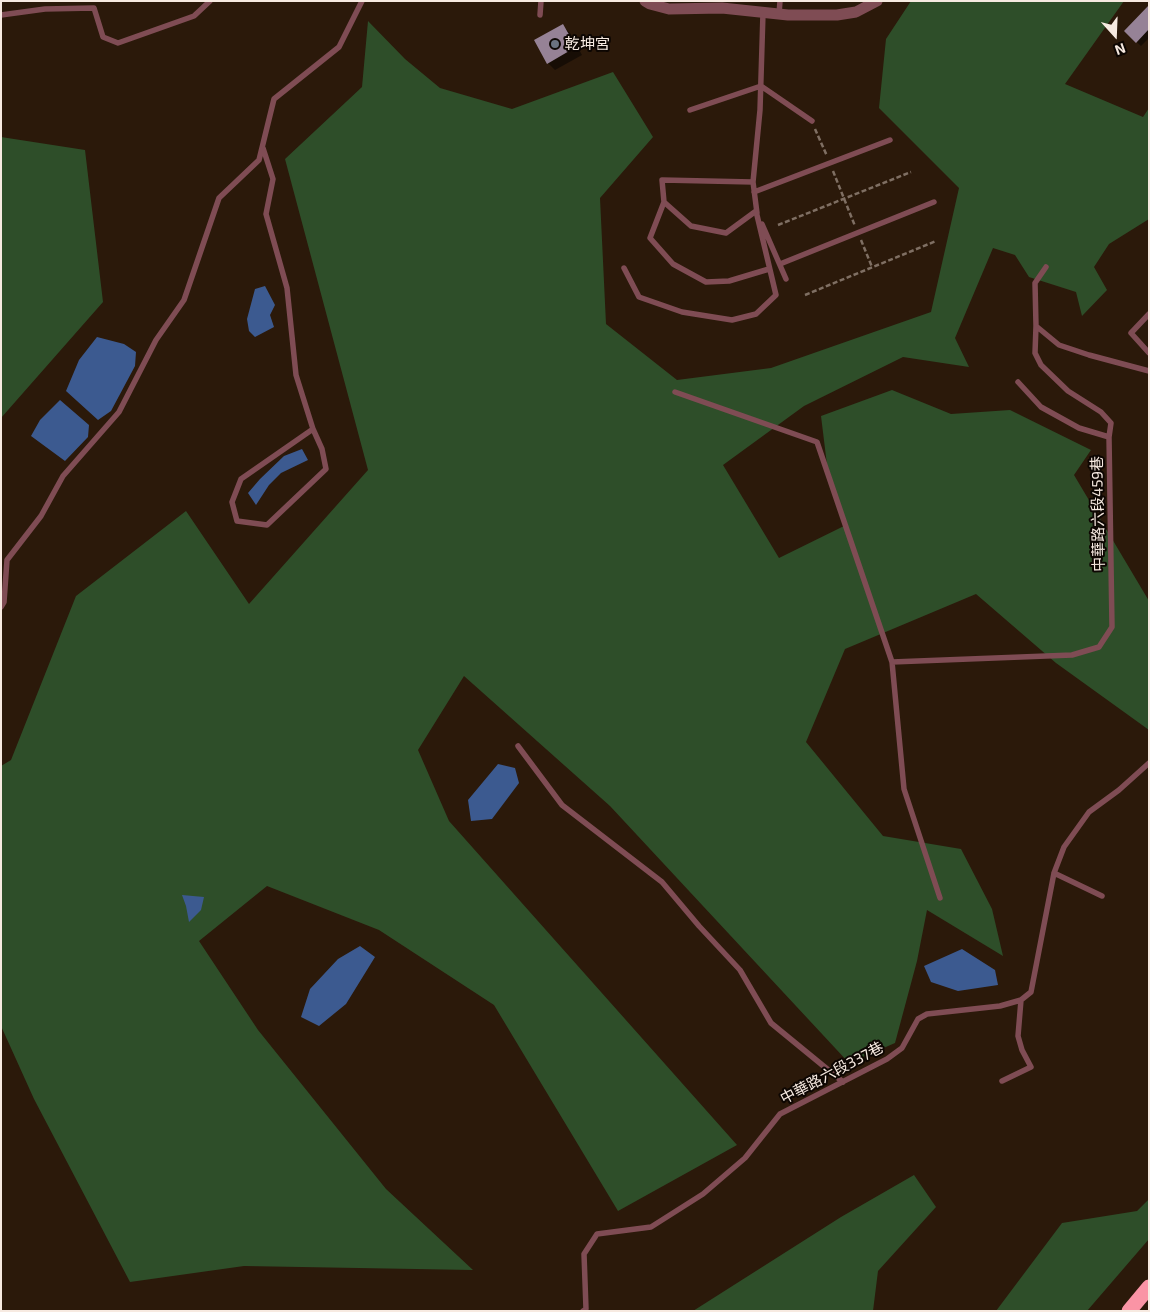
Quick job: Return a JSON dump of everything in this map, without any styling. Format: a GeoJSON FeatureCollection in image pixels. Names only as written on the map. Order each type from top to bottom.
{"type":"FeatureCollection","features":[{"type":"Feature","properties":{"kind":"highway"},"geometry":{"type":"LineString","coordinates":[[1129,1311],[1149,1288]]}},
{"type":"Feature","properties":{"kind":"street"},"geometry":{"type":"LineString","coordinates":[[645,1],[669,9],[723,5],[778,15],[837,15],[856,12],[877,1]]}},
{"type":"Feature","properties":{"kind":"lane"},"geometry":{"type":"LineString","coordinates":[[1,16],[45,10],[94,8],[103,37],[118,43],[194,16],[210,1]]}},
{"type":"Feature","properties":{"kind":"lane"},"geometry":{"type":"LineString","coordinates":[[1,607],[4,602],[7,560],[41,516],[63,476],[120,412],[156,340],[184,300],[219,198],[259,160],[274,99],[340,47],[362,1]]}},
{"type":"Feature","properties":{"kind":"lane"},"geometry":{"type":"LineString","coordinates":[[540,15],[541,1]]}},
{"type":"Feature","properties":{"kind":"lane"},"geometry":{"type":"LineString","coordinates":[[778,15],[780,12],[780,1]]}},
{"type":"Feature","properties":{"kind":"lane"},"geometry":{"type":"LineString","coordinates":[[624,268],[639,297],[682,312],[732,320],[756,314],[776,295],[756,211],[753,182],[761,86],[763,13]]}},
{"type":"Feature","properties":{"kind":"lane"},"geometry":{"type":"LineString","coordinates":[[690,110],[761,86]]}},
{"type":"Feature","properties":{"kind":"lane"},"geometry":{"type":"LineString","coordinates":[[761,86],[812,121]]}},
{"type":"Feature","properties":{"kind":"lane"},"geometry":{"type":"LineString","coordinates":[[754,192],[890,140]]}},
{"type":"Feature","properties":{"kind":"lane"},"geometry":{"type":"LineString","coordinates":[[262,146],[273,179],[266,214],[287,288],[296,375],[313,429],[322,449],[326,469],[268,525],[237,521],[232,502],[241,479],[313,429]]}},
{"type":"Feature","properties":{"kind":"lane"},"geometry":{"type":"LineString","coordinates":[[753,182],[662,180],[664,202],[650,238],[673,264],[706,282],[729,281],[769,269]]}},
{"type":"Feature","properties":{"kind":"lane"},"geometry":{"type":"LineString","coordinates":[[664,202],[691,226],[726,233],[756,211]]}},
{"type":"Feature","properties":{"kind":"lane"},"geometry":{"type":"LineString","coordinates":[[780,264],[934,202]]}},
{"type":"Feature","properties":{"kind":"lane"},"geometry":{"type":"LineString","coordinates":[[756,211],[786,279]]}},
{"type":"Feature","properties":{"kind":"lane"},"geometry":{"type":"LineString","coordinates":[[1046,267],[1035,283],[1036,326],[1059,345],[1149,371]]}},
{"type":"Feature","properties":{"kind":"lane"},"geometry":{"type":"LineString","coordinates":[[1149,314],[1131,333],[1149,353]]}},
{"type":"Feature","properties":{"kind":"lane","name":"中華路六段459巷"},"geometry":{"type":"LineString","coordinates":[[892,662],[1072,655],[1099,647],[1112,627],[1109,437],[1111,423],[1101,412],[1068,391],[1042,365],[1035,353],[1036,326]]}},
{"type":"Feature","properties":{"kind":"lane"},"geometry":{"type":"LineString","coordinates":[[1018,382],[1041,407],[1079,428],[1109,437]]}},
{"type":"Feature","properties":{"kind":"lane"},"geometry":{"type":"LineString","coordinates":[[675,392],[817,442],[892,662],[904,788],[940,898]]}},
{"type":"Feature","properties":{"kind":"lane"},"geometry":{"type":"LineString","coordinates":[[518,746],[562,805],[662,882],[740,970],[771,1024],[843,1082]]}},
{"type":"Feature","properties":{"kind":"lane"},"geometry":{"type":"LineString","coordinates":[[1002,1081],[1031,1067],[1022,1050],[1018,1036],[1021,1000],[1031,992],[1054,873],[1064,847],[1090,812],[1119,790],[1149,763]]}},
{"type":"Feature","properties":{"kind":"lane"},"geometry":{"type":"LineString","coordinates":[[1054,873],[1102,896]]}},
{"type":"Feature","properties":{"kind":"lane","name":"中華路六段337巷"},"geometry":{"type":"LineString","coordinates":[[583,1311],[586,1309],[584,1254],[597,1234],[651,1227],[703,1194],[745,1158],[780,1114],[887,1059],[902,1048],[918,1019],[927,1014],[1000,1006],[1021,1000]]}},
{"type":"Feature","properties":{"kind":"path"},"geometry":{"type":"LineString","coordinates":[[812,121],[872,267]]}},
{"type":"Feature","properties":{"kind":"path"},"geometry":{"type":"LineString","coordinates":[[778,225],[911,172]]}},
{"type":"Feature","properties":{"kind":"path"},"geometry":{"type":"LineString","coordinates":[[805,294],[936,241]]}},
{"type":"Feature","properties":{"kind":"green space"},"geometry":{"type":"Polygon","coordinates":[[[911,1],[1124,1],[1065,84],[1143,117],[1149,108],[1149,219],[1109,244],[1094,267],[1107,290],[1082,316],[1076,292],[1029,277],[1015,255],[993,248],[955,338],[969,367],[903,357],[804,406],[723,465],[779,558],[844,526],[829,481],[821,416],[892,390],[951,414],[1010,410],[1091,450],[1074,475],[1149,601],[1149,730],[1056,663],[976,594],[845,649],[806,742],[883,836],[961,849],[992,909],[1003,956],[927,910],[917,961],[895,1043],[849,1063],[610,806],[464,676],[418,750],[449,821],[737,1145],[618,1211],[494,1005],[379,930],[267,886],[199,941],[258,1030],[386,1189],[473,1270],[244,1266],[130,1282],[34,1099],[1,1026],[1,766],[11,760],[76,596],[186,511],[249,604],[368,470],[285,159],[362,87],[368,21],[405,59],[440,88],[512,109],[613,72],[653,137],[600,198],[606,324],[677,380],[771,368],[931,312],[959,188],[879,108],[886,39],[911,1]]]}},
{"type":"Feature","properties":{"kind":"green space"},"geometry":{"type":"Polygon","coordinates":[[[1,137],[85,150],[103,302],[1,418],[1,137]]]}},
{"type":"Feature","properties":{"kind":"green space"},"geometry":{"type":"Polygon","coordinates":[[[914,1175],[936,1207],[878,1271],[873,1311],[693,1311],[841,1217],[914,1175]]]}},
{"type":"Feature","properties":{"kind":"green space"},"geometry":{"type":"Polygon","coordinates":[[[1149,1199],[1149,1239],[1087,1311],[996,1311],[1062,1223],[1137,1211],[1149,1199]]]}},
{"type":"Feature","properties":{"kind":"water"},"geometry":{"type":"Polygon","coordinates":[[[265,286],[275,305],[270,315],[274,327],[255,337],[249,331],[247,319],[255,289],[265,286]]]}},
{"type":"Feature","properties":{"kind":"water"},"geometry":{"type":"Polygon","coordinates":[[[97,337],[124,344],[136,352],[135,366],[111,411],[98,420],[66,391],[79,360],[97,337]]]}},
{"type":"Feature","properties":{"kind":"water"},"geometry":{"type":"Polygon","coordinates":[[[60,400],[89,425],[88,437],[65,461],[31,436],[40,420],[60,400]]]}},
{"type":"Feature","properties":{"kind":"water"},"geometry":{"type":"Polygon","coordinates":[[[302,449],[308,460],[281,473],[269,485],[256,505],[248,493],[284,456],[302,449]]]}},
{"type":"Feature","properties":{"kind":"water"},"geometry":{"type":"Polygon","coordinates":[[[498,764],[515,768],[519,783],[492,819],[471,821],[468,800],[498,764]]]}},
{"type":"Feature","properties":{"kind":"water"},"geometry":{"type":"Polygon","coordinates":[[[182,895],[204,897],[201,910],[189,922],[186,906],[182,895]]]}},
{"type":"Feature","properties":{"kind":"water"},"geometry":{"type":"Polygon","coordinates":[[[360,946],[375,957],[346,1004],[319,1026],[301,1017],[310,989],[338,959],[360,946]]]}},
{"type":"Feature","properties":{"kind":"water"},"geometry":{"type":"Polygon","coordinates":[[[962,949],[995,970],[998,985],[958,991],[931,982],[924,966],[962,949]]]}},
{"type":"Feature","properties":{"kind":"building"},"geometry":{"type":"Polygon","coordinates":[[[1149,5],[1149,29],[1136,43],[1124,31],[1149,5]]]}},
{"type":"Feature","properties":{"kind":"building","name":"乾坤宮"},"geometry":{"type":"Polygon","coordinates":[[[563,24],[576,47],[547,64],[534,40],[563,24]]]}},
{"type":"Feature","properties":{"kind":"place","name":"乾坤宮"},"geometry":{"type":"Point","coordinates":[555,44]}}]}
